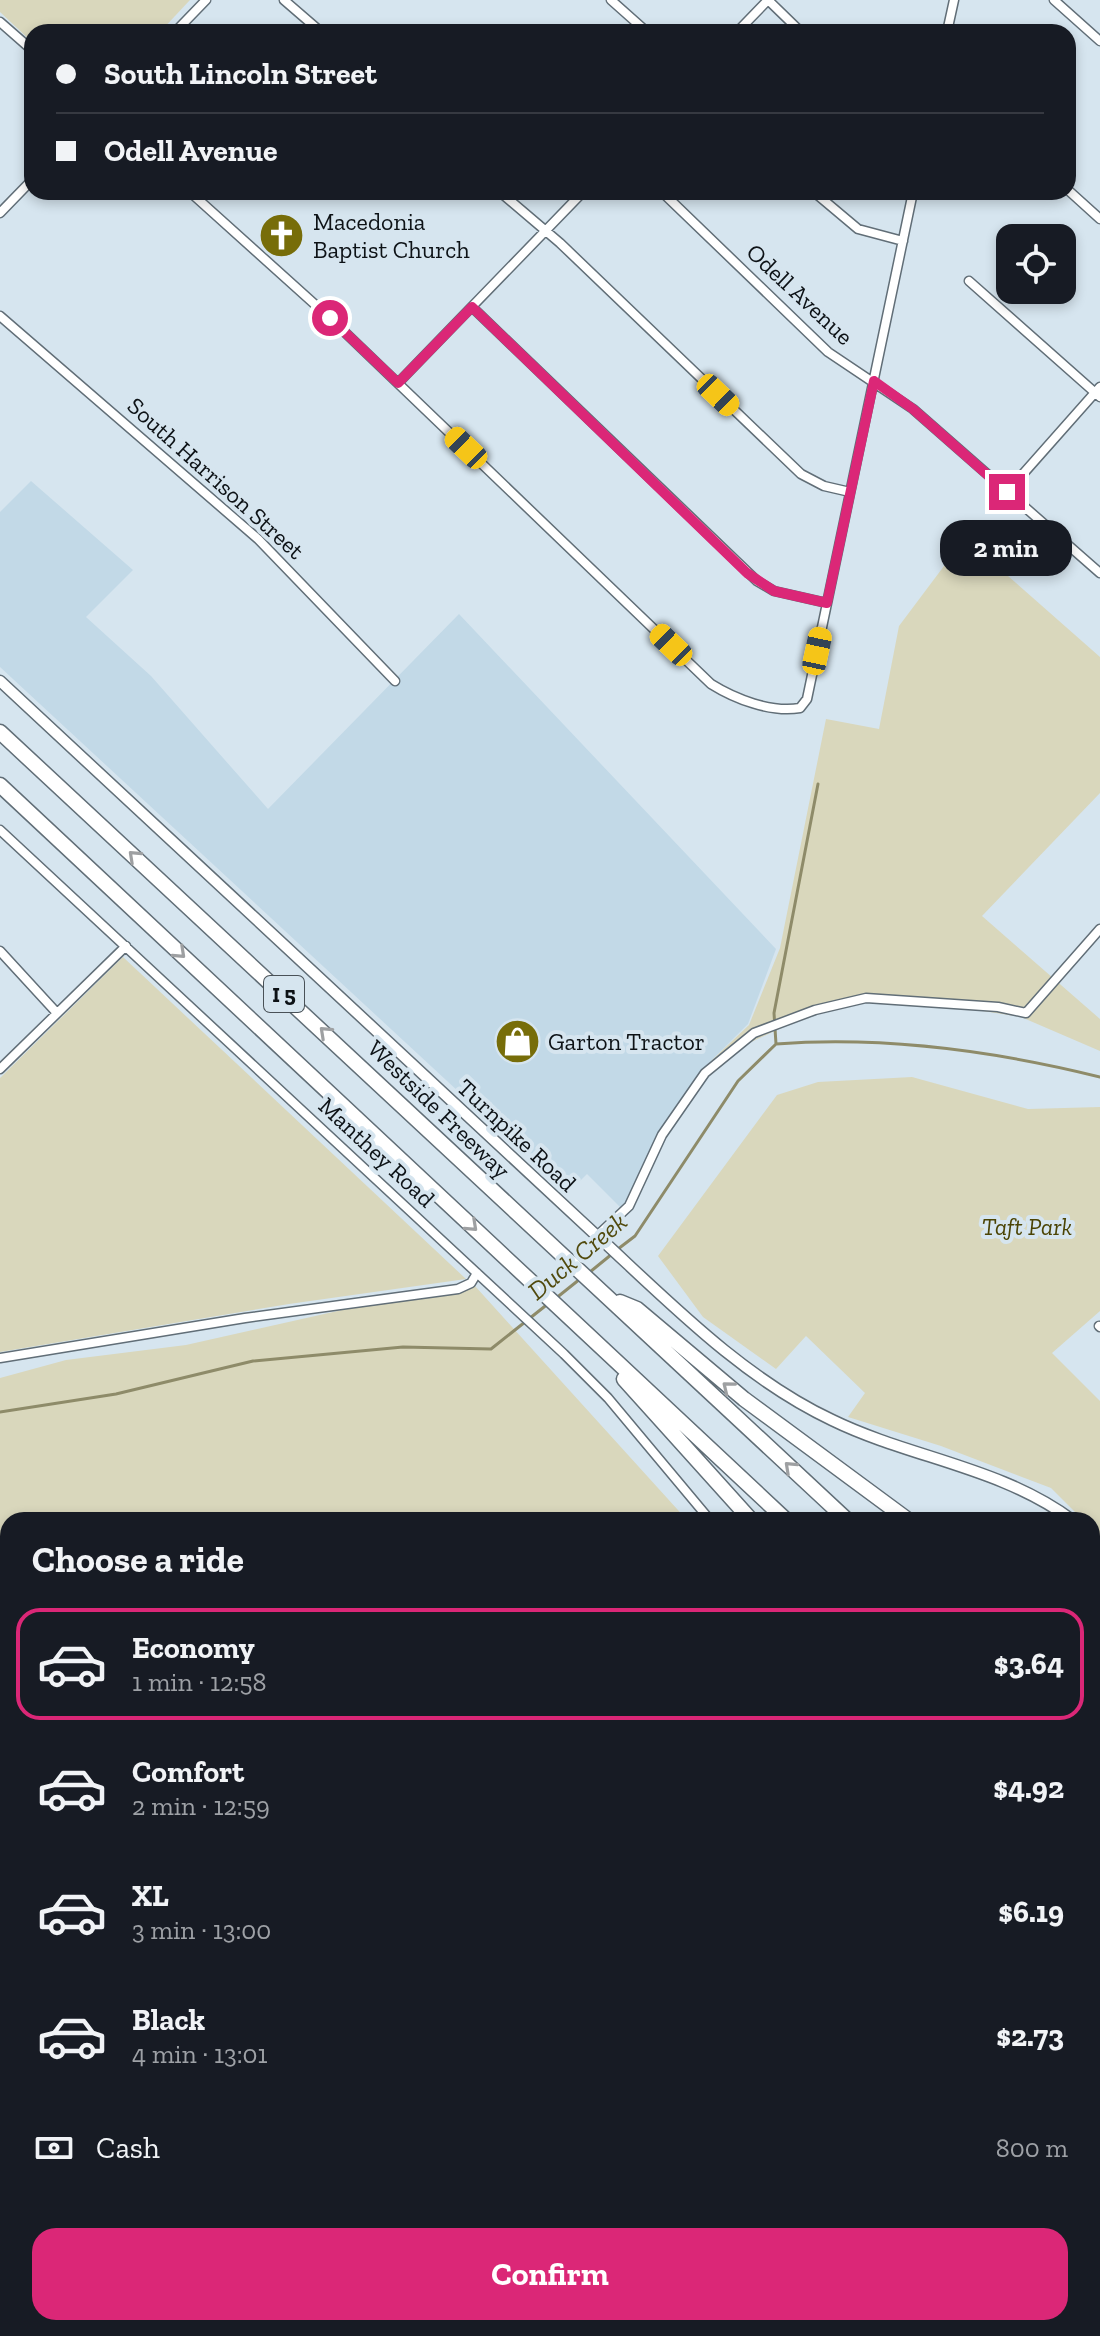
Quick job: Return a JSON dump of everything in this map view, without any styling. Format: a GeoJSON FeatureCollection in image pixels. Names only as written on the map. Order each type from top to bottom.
{"type":"FeatureCollection","features":[{"type":"Feature","properties":{"kind":"highway","name":"Westside Freeway"},"geometry":{"type":"LineString","coordinates":[[0,732],[381,1083],[565,1259],[838,1512]]}},
{"type":"Feature","properties":{"kind":"highway","name":"I 5"},"geometry":{"type":"LineString","coordinates":[[0,785],[777,1512]]}},
{"type":"Feature","properties":{"kind":"highway"},"geometry":{"type":"LineString","coordinates":[[609,1298],[637,1309],[744,1399],[897,1512]]}},
{"type":"Feature","properties":{"kind":"highway"},"geometry":{"type":"LineString","coordinates":[[610,1355],[618,1373],[744,1512]]}},
{"type":"Feature","properties":{"kind":"street"},"geometry":{"type":"LineString","coordinates":[[183,24],[206,0]]}},
{"type":"Feature","properties":{"kind":"street"},"geometry":{"type":"LineString","coordinates":[[284,0],[312,24]]}},
{"type":"Feature","properties":{"kind":"street"},"geometry":{"type":"LineString","coordinates":[[611,0],[638,24]]}},
{"type":"Feature","properties":{"kind":"street"},"geometry":{"type":"LineString","coordinates":[[745,24],[768,0],[793,24]]}},
{"type":"Feature","properties":{"kind":"street"},"geometry":{"type":"LineString","coordinates":[[949,24],[954,0]]}},
{"type":"Feature","properties":{"kind":"street"},"geometry":{"type":"LineString","coordinates":[[1054,0],[1100,41]]}},
{"type":"Feature","properties":{"kind":"street"},"geometry":{"type":"LineString","coordinates":[[0,22],[24,43]]}},
{"type":"Feature","properties":{"kind":"street"},"geometry":{"type":"LineString","coordinates":[[0,213],[24,188]]}},
{"type":"Feature","properties":{"kind":"street"},"geometry":{"type":"LineString","coordinates":[[1076,197],[1100,219]]}},
{"type":"Feature","properties":{"kind":"street"},"geometry":{"type":"LineString","coordinates":[[199,200],[398,383],[711,684],[745,701],[790,710],[800,708],[807,699],[911,200]]}},
{"type":"Feature","properties":{"kind":"street"},"geometry":{"type":"LineString","coordinates":[[510,200],[546,230],[801,474],[824,486],[850,492]]}},
{"type":"Feature","properties":{"kind":"street"},"geometry":{"type":"LineString","coordinates":[[398,383],[575,200]]}},
{"type":"Feature","properties":{"kind":"street","name":"Odell Avenue"},"geometry":{"type":"LineString","coordinates":[[670,200],[828,352],[913,409],[1100,573]]}},
{"type":"Feature","properties":{"kind":"street"},"geometry":{"type":"LineString","coordinates":[[824,200],[858,229],[903,241]]}},
{"type":"Feature","properties":{"kind":"street"},"geometry":{"type":"LineString","coordinates":[[969,281],[1098,392],[1007,492]]}},
{"type":"Feature","properties":{"kind":"street"},"geometry":{"type":"LineString","coordinates":[[472,307],[757,581],[774,591],[827,603]]}},
{"type":"Feature","properties":{"kind":"street","name":"South Harrison Street"},"geometry":{"type":"LineString","coordinates":[[0,316],[258,539],[395,681]]}},
{"type":"Feature","properties":{"kind":"street","name":"Turnpike Road"},"geometry":{"type":"LineString","coordinates":[[0,681],[639,1274],[725,1350],[793,1399],[864,1434],[1020,1488],[1059,1512]]}},
{"type":"Feature","properties":{"kind":"street","name":"Manthey Road"},"geometry":{"type":"LineString","coordinates":[[0,830],[601,1391],[703,1512]]}},
{"type":"Feature","properties":{"kind":"street"},"geometry":{"type":"LineString","coordinates":[[600,1238],[629,1206],[662,1135],[705,1073],[754,1033],[815,1010],[866,998],[998,1007],[1026,1013],[1100,929]]}},
{"type":"Feature","properties":{"kind":"street"},"geometry":{"type":"LineString","coordinates":[[0,1069],[126,946]]}},
{"type":"Feature","properties":{"kind":"street"},"geometry":{"type":"LineString","coordinates":[[0,951],[56,1012]]}},
{"type":"Feature","properties":{"kind":"street"},"geometry":{"type":"LineString","coordinates":[[0,1358],[121,1337],[458,1289],[471,1283],[477,1273]]}},
{"type":"Feature","properties":{"kind":"shaded area"},"geometry":{"type":"Polygon","coordinates":[[[31,481],[133,570],[86,617],[151,676],[268,809],[459,614],[776,949],[748,1024],[697,1075],[627,1214],[587,1174],[568,1193],[0,667],[0,512],[31,481]]]}},
{"type":"Feature","properties":{"kind":"green space"},"geometry":{"type":"Polygon","coordinates":[[[0,0],[190,0],[168,24],[24,24],[24,34],[0,12],[0,0]]]}},
{"type":"Feature","properties":{"kind":"green space"},"geometry":{"type":"Polygon","coordinates":[[[965,538],[1100,657],[1100,793],[982,916],[1100,1019],[1100,1051],[1021,1017],[906,999],[828,1006],[711,1061],[749,1025],[780,948],[826,719],[879,729],[899,626],[965,538]]]}},
{"type":"Feature","properties":{"kind":"green space"},"geometry":{"type":"Polygon","coordinates":[[[123,957],[466,1279],[289,1304],[0,1352],[0,1078],[123,957]]]}},
{"type":"Feature","properties":{"kind":"green space","name":"Taft Park"},"geometry":{"type":"Polygon","coordinates":[[[912,1077],[1028,1109],[1100,1107],[1100,1311],[1052,1353],[1100,1401],[1100,1512],[1075,1512],[1051,1488],[941,1446],[848,1417],[865,1393],[806,1336],[776,1369],[703,1317],[658,1256],[777,1095],[818,1082],[912,1077]]]}},
{"type":"Feature","properties":{"kind":"green space"},"geometry":{"type":"Polygon","coordinates":[[[475,1286],[680,1512],[0,1512],[0,1378],[66,1360],[186,1345],[382,1301],[475,1286]]]}},
{"type":"Feature","properties":{"kind":"waterway"},"geometry":{"type":"LineString","coordinates":[[776,1044],[774,1013],[818,784]]}},
{"type":"Feature","properties":{"kind":"waterway","name":"Duck Creek"},"geometry":{"type":"LineString","coordinates":[[618,1249],[635,1236],[738,1081],[776,1044],[857,1042],[939,1048],[1020,1060],[1100,1077]]}},
{"type":"Feature","properties":{"kind":"waterway","name":"Duck Creek"},"geometry":{"type":"LineString","coordinates":[[590,1272],[612,1254]]}},
{"type":"Feature","properties":{"kind":"waterway","name":"Duck Creek"},"geometry":{"type":"LineString","coordinates":[[555,1299],[580,1279]]}},
{"type":"Feature","properties":{"kind":"waterway","name":"Duck Creek"},"geometry":{"type":"LineString","coordinates":[[0,1412],[116,1394],[253,1361],[403,1347],[491,1349],[549,1303]]}},
{"type":"Feature","properties":{"kind":"place","name":"Macedonia Baptist Church"},"geometry":{"type":"Point","coordinates":[282,235]}},
{"type":"Feature","properties":{"kind":"place","name":"Garton Tractor"},"geometry":{"type":"Point","coordinates":[517,1041]}},
{"type":"Feature","properties":{"kind":"route"},"geometry":{"type":"LineString","coordinates":[[330,318],[398,383],[472,307],[747,573],[774,591],[827,603],[874,381],[913,409],[1007,492]]}}]}
